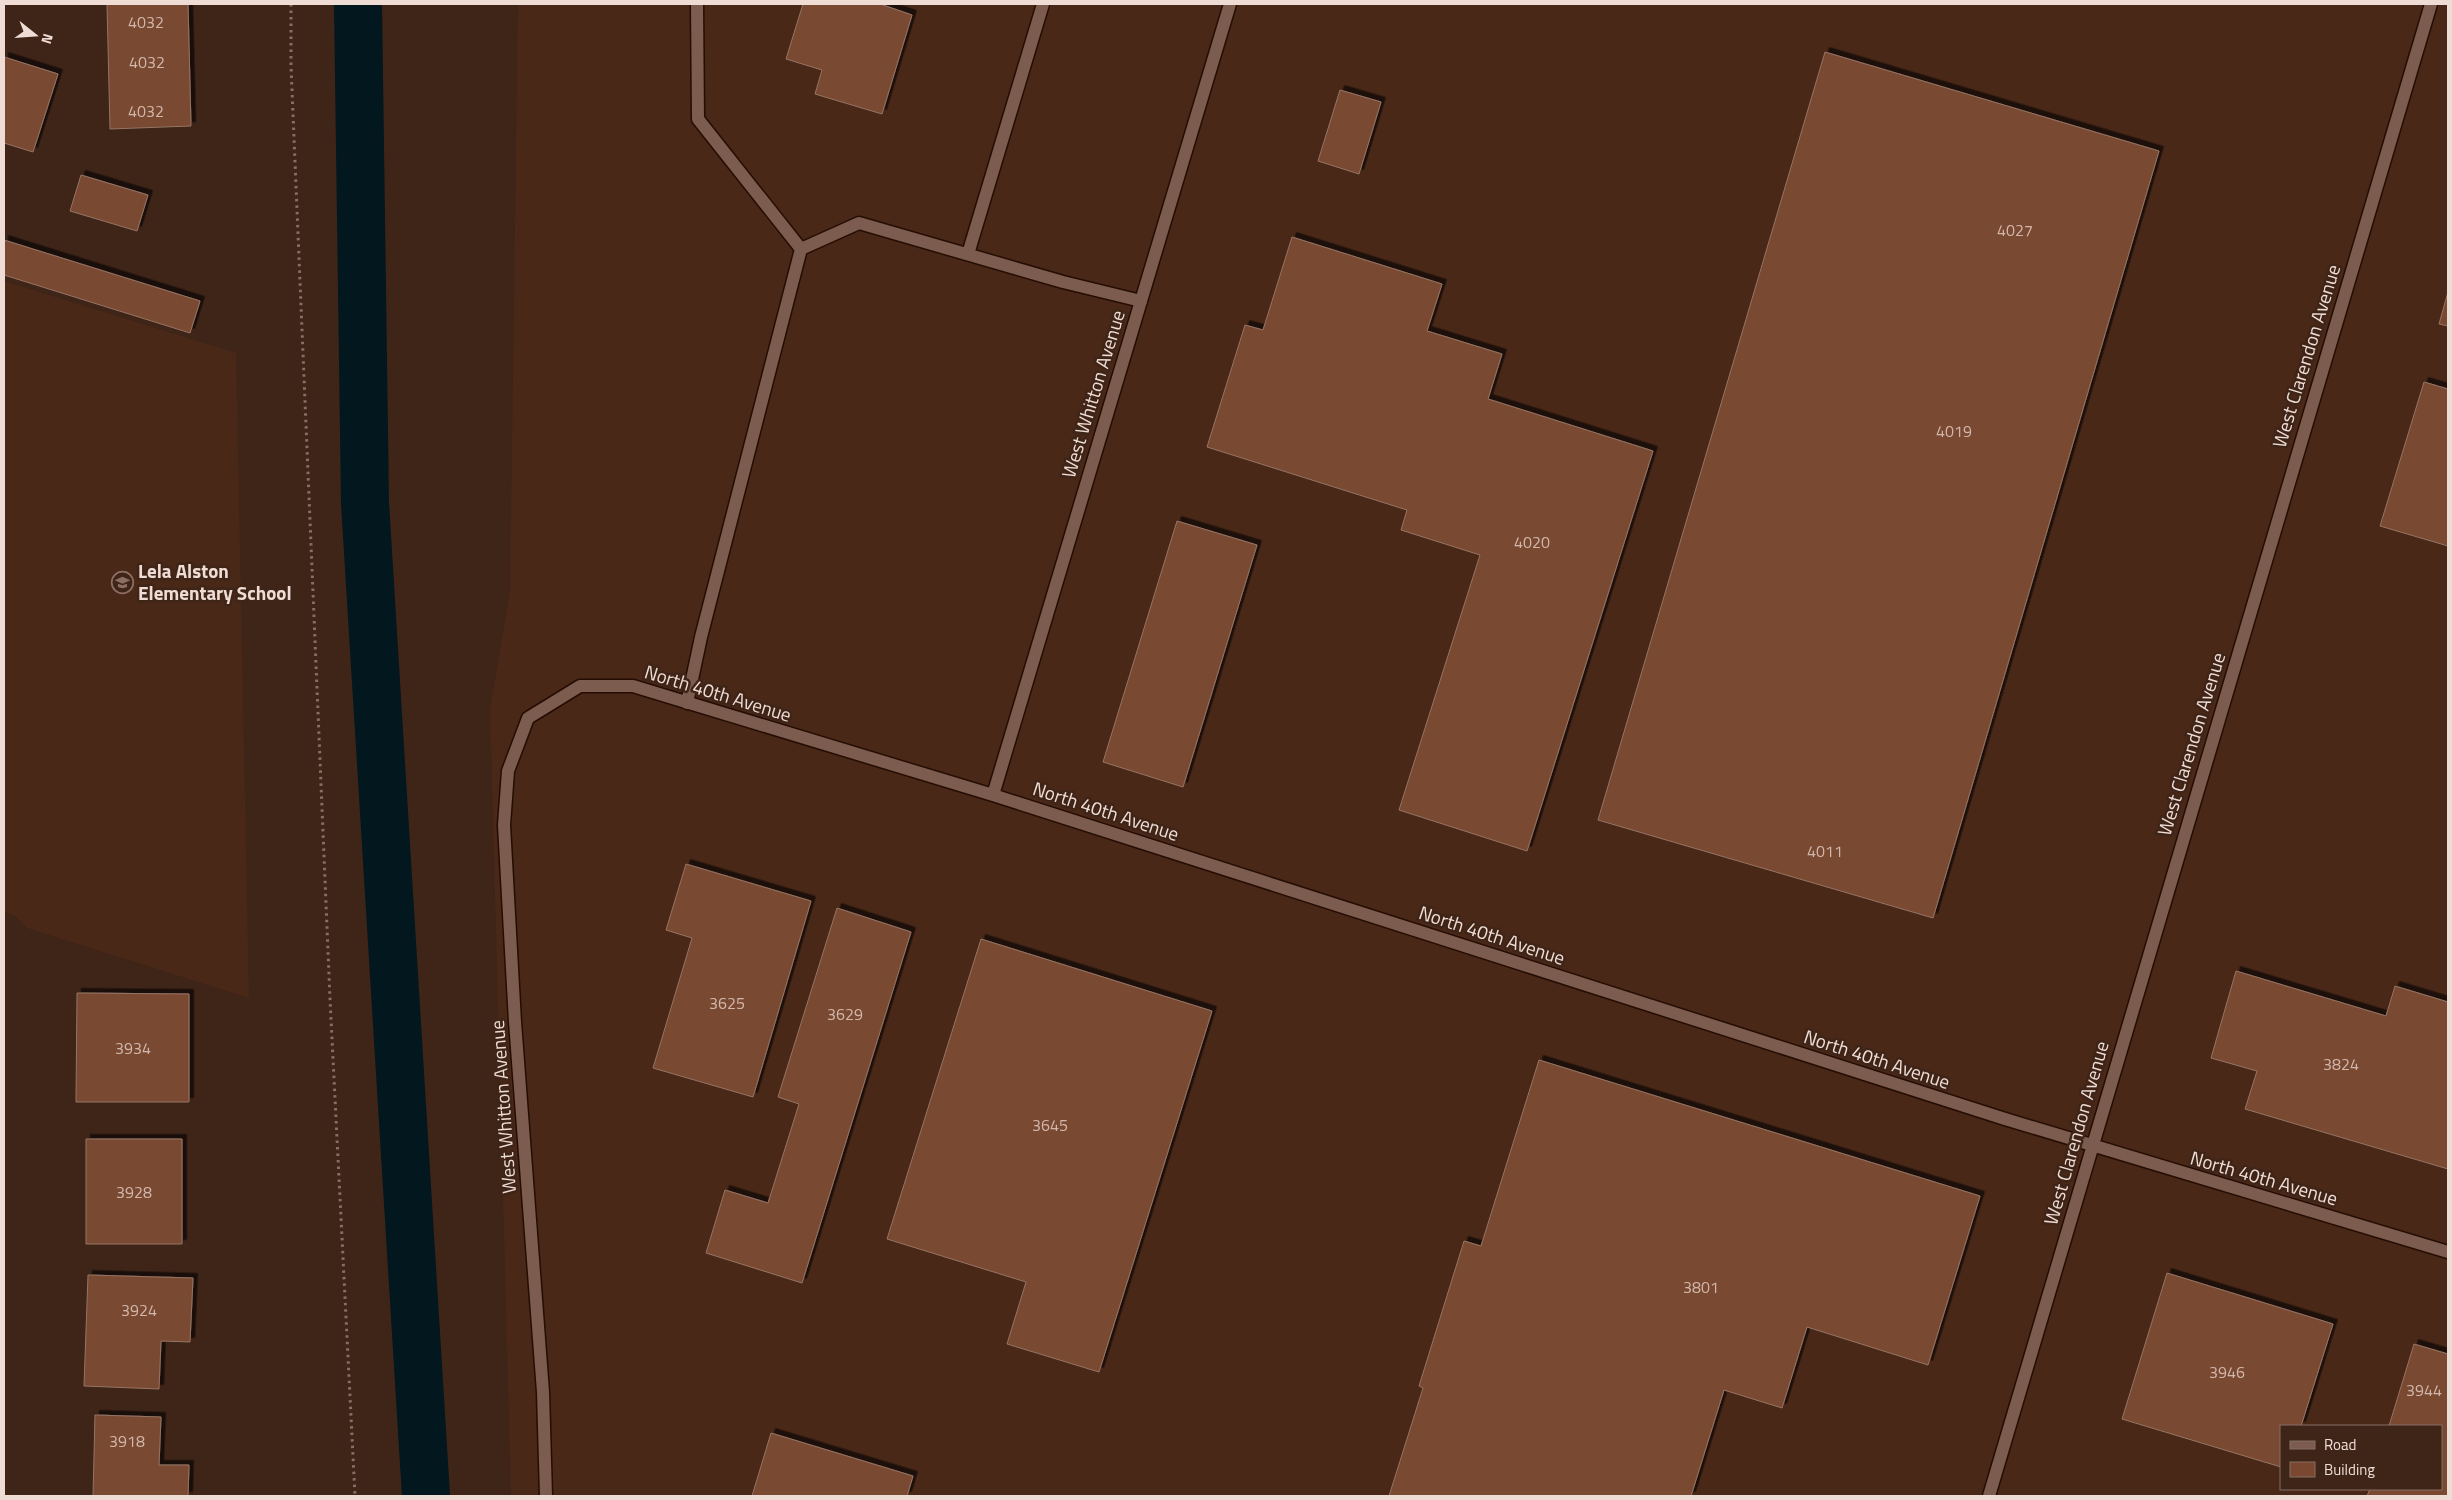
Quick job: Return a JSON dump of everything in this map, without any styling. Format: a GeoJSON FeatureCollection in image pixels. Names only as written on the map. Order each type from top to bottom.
{"type":"FeatureCollection","features":[{"type":"Feature","properties":{"kind":"street"},"geometry":{"type":"LineString","coordinates":[[697,4],[698,119],[801,249]]}},
{"type":"Feature","properties":{"kind":"street"},"geometry":{"type":"LineString","coordinates":[[968,254],[1044,4]]}},
{"type":"Feature","properties":{"kind":"street","name":"West Whitton Avenue"},"geometry":{"type":"LineString","coordinates":[[993,795],[1230,4]]}},
{"type":"Feature","properties":{"kind":"street","name":"West Clarendon Avenue"},"geometry":{"type":"LineString","coordinates":[[1989,1496],[2091,1146],[2431,4]]}},
{"type":"Feature","properties":{"kind":"street"},"geometry":{"type":"LineString","coordinates":[[801,249],[859,223],[1063,282],[1141,301]]}},
{"type":"Feature","properties":{"kind":"street"},"geometry":{"type":"LineString","coordinates":[[687,703],[701,637],[801,249]]}},
{"type":"Feature","properties":{"kind":"street","name":"North 40th Avenue"},"geometry":{"type":"LineString","coordinates":[[528,718],[580,686],[633,686],[993,795],[2091,1146],[2448,1252]]}},
{"type":"Feature","properties":{"kind":"street","name":"West Whitton Avenue"},"geometry":{"type":"LineString","coordinates":[[528,718],[508,771],[504,826],[515,1022],[543,1392],[546,1496]]}},
{"type":"Feature","properties":{"kind":"path"},"geometry":{"type":"LineString","coordinates":[[291,4],[290,66],[329,979],[356,1496]]}},
{"type":"Feature","properties":{"kind":"shaded area"},"geometry":{"type":"Polygon","coordinates":[[[518,4],[2448,4],[2448,1496],[511,1496],[490,708],[510,593],[518,4]]]}},
{"type":"Feature","properties":{"kind":"shaded area","name":"Lela Alston Elementary School"},"geometry":{"type":"Polygon","coordinates":[[[4,281],[236,353],[249,998],[27,928],[14,915],[4,912],[4,281]]]}},
{"type":"Feature","properties":{"kind":"building"},"geometry":{"type":"Polygon","coordinates":[[[107,4],[188,4],[191,126],[110,129],[107,4]]]}},
{"type":"Feature","properties":{"kind":"building"},"geometry":{"type":"Polygon","coordinates":[[[803,4],[880,4],[912,15],[882,114],[815,94],[822,70],[786,59],[803,4]]]}},
{"type":"Feature","properties":{"kind":"building"},"geometry":{"type":"Polygon","coordinates":[[[1825,52],[2159,151],[1933,918],[1598,820],[1825,52]]]}},
{"type":"Feature","properties":{"kind":"building"},"geometry":{"type":"Polygon","coordinates":[[[4,57],[58,74],[33,152],[4,143],[4,57]]]}},
{"type":"Feature","properties":{"kind":"building"},"geometry":{"type":"Polygon","coordinates":[[[1340,90],[1381,102],[1359,174],[1318,161],[1340,90]]]}},
{"type":"Feature","properties":{"kind":"building"},"geometry":{"type":"Polygon","coordinates":[[[81,175],[148,195],[137,231],[70,211],[81,175]]]}},
{"type":"Feature","properties":{"kind":"building"},"geometry":{"type":"Polygon","coordinates":[[[1292,237],[1442,284],[1427,331],[1502,354],[1488,399],[1653,451],[1527,851],[1399,810],[1480,555],[1401,530],[1407,510],[1207,447],[1245,325],[1263,330],[1292,237]]]}},
{"type":"Feature","properties":{"kind":"building"},"geometry":{"type":"Polygon","coordinates":[[[4,240],[200,301],[190,333],[4,275],[4,240]]]}},
{"type":"Feature","properties":{"kind":"building"},"geometry":{"type":"Polygon","coordinates":[[[2448,292],[2448,326],[2439,324],[2448,292]]]}},
{"type":"Feature","properties":{"kind":"building"},"geometry":{"type":"Polygon","coordinates":[[[2424,382],[2448,389],[2448,546],[2380,526],[2424,382]]]}},
{"type":"Feature","properties":{"kind":"building"},"geometry":{"type":"Polygon","coordinates":[[[1177,521],[1257,545],[1183,787],[1103,762],[1177,521]]]}},
{"type":"Feature","properties":{"kind":"building"},"geometry":{"type":"Polygon","coordinates":[[[686,864],[811,901],[753,1097],[653,1068],[692,938],[666,930],[686,864]]]}},
{"type":"Feature","properties":{"kind":"building"},"geometry":{"type":"Polygon","coordinates":[[[837,908],[911,932],[802,1283],[706,1253],[725,1190],[768,1203],[799,1104],[778,1097],[837,908]]]}},
{"type":"Feature","properties":{"kind":"building"},"geometry":{"type":"Polygon","coordinates":[[[981,939],[1212,1011],[1099,1372],[1007,1344],[1026,1282],[887,1239],[981,939]]]}},
{"type":"Feature","properties":{"kind":"building"},"geometry":{"type":"Polygon","coordinates":[[[2236,971],[2386,1016],[2395,986],[2448,1002],[2448,1169],[2245,1109],[2257,1071],[2211,1058],[2236,971]]]}},
{"type":"Feature","properties":{"kind":"building"},"geometry":{"type":"Polygon","coordinates":[[[77,993],[189,994],[189,1102],[76,1102],[77,993]]]}},
{"type":"Feature","properties":{"kind":"building"},"geometry":{"type":"Polygon","coordinates":[[[1539,1060],[1980,1196],[1928,1365],[1807,1327],[1782,1408],[1724,1390],[1691,1496],[1389,1496],[1423,1388],[1419,1386],[1464,1241],[1481,1246],[1539,1060]]]}},
{"type":"Feature","properties":{"kind":"building"},"geometry":{"type":"Polygon","coordinates":[[[86,1139],[182,1139],[182,1244],[86,1244],[86,1139]]]}},
{"type":"Feature","properties":{"kind":"building"},"geometry":{"type":"Polygon","coordinates":[[[2167,1273],[2333,1324],[2301,1425],[2280,1425],[2280,1467],[2122,1419],[2167,1273]]]}},
{"type":"Feature","properties":{"kind":"building"},"geometry":{"type":"Polygon","coordinates":[[[88,1275],[193,1278],[190,1342],[161,1341],[159,1389],[84,1386],[88,1275]]]}},
{"type":"Feature","properties":{"kind":"building"},"geometry":{"type":"Polygon","coordinates":[[[2414,1344],[2448,1354],[2448,1496],[2367,1496],[2370,1490],[2442,1490],[2442,1425],[2389,1425],[2414,1344]]]}},
{"type":"Feature","properties":{"kind":"building"},"geometry":{"type":"Polygon","coordinates":[[[95,1415],[161,1417],[159,1465],[189,1465],[188,1496],[93,1496],[95,1415]]]}},
{"type":"Feature","properties":{"kind":"building"},"geometry":{"type":"Polygon","coordinates":[[[771,1433],[913,1476],[907,1496],[752,1496],[771,1433]]]}},
{"type":"Feature","properties":{"kind":"waterway"},"geometry":{"type":"LineString","coordinates":[[358,4],[365,503],[426,1496]]}},
{"type":"Feature","properties":{"kind":"place","name":"Lela Alston Elementary School"},"geometry":{"type":"Point","coordinates":[122,582]}}]}
